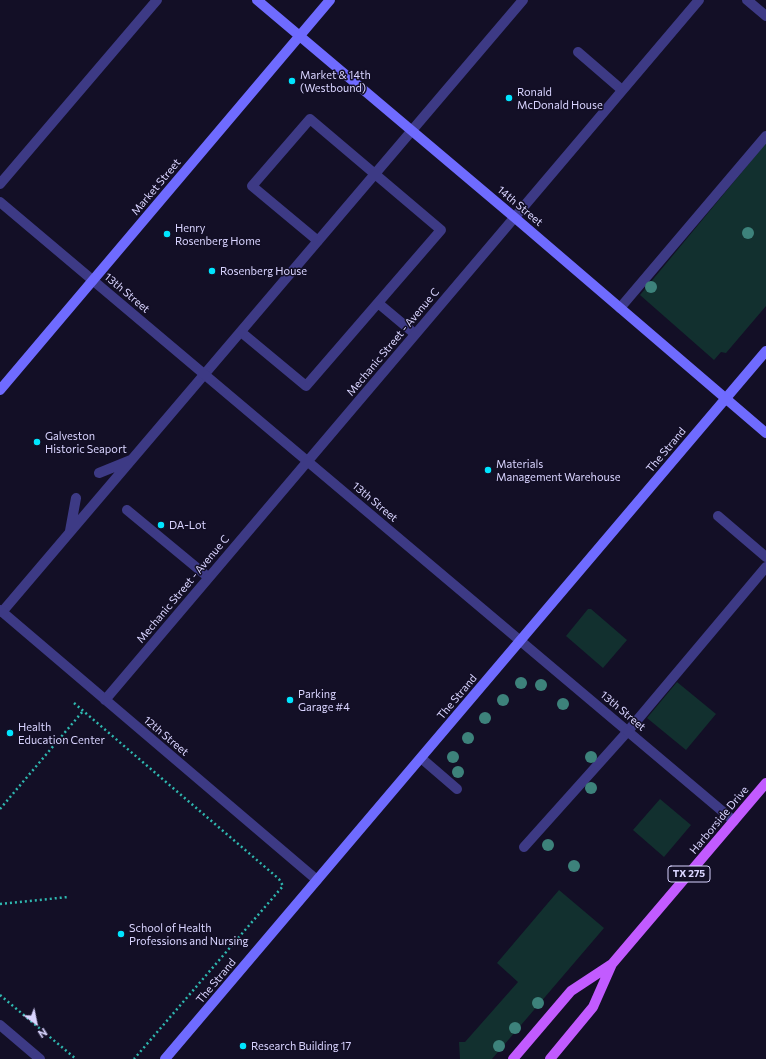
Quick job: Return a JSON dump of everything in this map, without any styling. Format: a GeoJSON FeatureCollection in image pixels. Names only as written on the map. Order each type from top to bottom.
{"type":"FeatureCollection","features":[{"type":"Feature","properties":{"kind":"main road","name":"14th Street"},"geometry":{"type":"LineString","coordinates":[[257,0],[514,217],[766,433]]}},
{"type":"Feature","properties":{"kind":"main road","name":"Market Street"},"geometry":{"type":"LineString","coordinates":[[0,390],[330,0]]}},
{"type":"Feature","properties":{"kind":"main road","name":"The Strand"},"geometry":{"type":"LineString","coordinates":[[165,1059],[766,351]]}},
{"type":"Feature","properties":{"kind":"main road","name":"Harborside Drive"},"geometry":{"type":"LineString","coordinates":[[550,1059],[593,1007],[612,964],[766,783]]}},
{"type":"Feature","properties":{"kind":"main road","name":"Harborside Drive"},"geometry":{"type":"LineString","coordinates":[[513,1059],[571,990],[612,964]]}},
{"type":"Feature","properties":{"kind":"street"},"geometry":{"type":"LineString","coordinates":[[0,184],[157,0]]}},
{"type":"Feature","properties":{"kind":"street"},"geometry":{"type":"LineString","coordinates":[[1,611],[70,533],[523,0]]}},
{"type":"Feature","properties":{"kind":"street","name":"Mechanic Street - Avenue C"},"geometry":{"type":"LineString","coordinates":[[105,700],[698,0]]}},
{"type":"Feature","properties":{"kind":"street"},"geometry":{"type":"LineString","coordinates":[[748,0],[766,16]]}},
{"type":"Feature","properties":{"kind":"street"},"geometry":{"type":"LineString","coordinates":[[578,52],[622,90]]}},
{"type":"Feature","properties":{"kind":"street"},"geometry":{"type":"LineString","coordinates":[[241,332],[306,386],[441,230],[310,119],[252,186],[318,241]]}},
{"type":"Feature","properties":{"kind":"street"},"geometry":{"type":"LineString","coordinates":[[620,308],[766,136]]}},
{"type":"Feature","properties":{"kind":"street","name":"13th Street"},"geometry":{"type":"LineString","coordinates":[[0,202],[628,730],[734,821]]}},
{"type":"Feature","properties":{"kind":"street"},"geometry":{"type":"LineString","coordinates":[[378,303],[415,334]]}},
{"type":"Feature","properties":{"kind":"street"},"geometry":{"type":"LineString","coordinates":[[99,473],[132,459]]}},
{"type":"Feature","properties":{"kind":"street"},"geometry":{"type":"LineString","coordinates":[[70,533],[76,498]]}},
{"type":"Feature","properties":{"kind":"street"},"geometry":{"type":"LineString","coordinates":[[127,510],[208,578]]}},
{"type":"Feature","properties":{"kind":"street"},"geometry":{"type":"LineString","coordinates":[[718,516],[766,557]]}},
{"type":"Feature","properties":{"kind":"street"},"geometry":{"type":"LineString","coordinates":[[524,847],[628,730],[766,567]]}},
{"type":"Feature","properties":{"kind":"street","name":"12th Street"},"geometry":{"type":"LineString","coordinates":[[1,611],[317,880]]}},
{"type":"Feature","properties":{"kind":"street"},"geometry":{"type":"LineString","coordinates":[[421,758],[457,789]]}},
{"type":"Feature","properties":{"kind":"street"},"geometry":{"type":"LineString","coordinates":[[0,1025],[40,1059]]}},
{"type":"Feature","properties":{"kind":"path"},"geometry":{"type":"LineString","coordinates":[[74,702],[279,879],[283,886],[134,1059]]}},
{"type":"Feature","properties":{"kind":"path"},"geometry":{"type":"LineString","coordinates":[[0,809],[83,711]]}},
{"type":"Feature","properties":{"kind":"path"},"geometry":{"type":"LineString","coordinates":[[0,904],[68,897]]}},
{"type":"Feature","properties":{"kind":"path"},"geometry":{"type":"LineString","coordinates":[[0,995],[76,1059]]}},
{"type":"Feature","properties":{"kind":"green space"},"geometry":{"type":"Polygon","coordinates":[[[766,143],[766,306],[726,353],[721,352],[714,360],[640,295],[766,143]]]}},
{"type":"Feature","properties":{"kind":"green space"},"geometry":{"type":"Polygon","coordinates":[[[588,609],[591,609],[627,640],[603,668],[566,636],[588,609]]]}},
{"type":"Feature","properties":{"kind":"green space"},"geometry":{"type":"Polygon","coordinates":[[[677,682],[716,714],[686,750],[647,718],[677,682]]]}},
{"type":"Feature","properties":{"kind":"green space"},"geometry":{"type":"Polygon","coordinates":[[[660,799],[691,825],[664,857],[633,830],[660,799]]]}},
{"type":"Feature","properties":{"kind":"green space"},"geometry":{"type":"Polygon","coordinates":[[[559,890],[604,928],[492,1059],[460,1059],[459,1042],[465,1042],[518,982],[497,963],[559,890]]]}},
{"type":"Feature","properties":{"kind":"place","name":"Market & 14th (Westbound)"},"geometry":{"type":"Point","coordinates":[292,81]}},
{"type":"Feature","properties":{"kind":"place","name":"Ronald McDonald House"},"geometry":{"type":"Point","coordinates":[509,98]}},
{"type":"Feature","properties":{"kind":"place","name":"Henry Rosenberg Home"},"geometry":{"type":"Point","coordinates":[167,234]}},
{"type":"Feature","properties":{"kind":"place","name":"Rosenberg House"},"geometry":{"type":"Point","coordinates":[212,271]}},
{"type":"Feature","properties":{"kind":"place","name":"Galveston Historic Seaport"},"geometry":{"type":"Point","coordinates":[37,442]}},
{"type":"Feature","properties":{"kind":"place","name":"Materials Management Warehouse"},"geometry":{"type":"Point","coordinates":[488,470]}},
{"type":"Feature","properties":{"kind":"place","name":"DA-Lot"},"geometry":{"type":"Point","coordinates":[161,525]}},
{"type":"Feature","properties":{"kind":"place","name":"Parking Garage #4"},"geometry":{"type":"Point","coordinates":[290,700]}},
{"type":"Feature","properties":{"kind":"place","name":"Health Education Center"},"geometry":{"type":"Point","coordinates":[10,733]}},
{"type":"Feature","properties":{"kind":"place","name":"School of Health Professions and Nursing"},"geometry":{"type":"Point","coordinates":[121,934]}},
{"type":"Feature","properties":{"kind":"place","name":"Research Building 17"},"geometry":{"type":"Point","coordinates":[243,1046]}}]}
